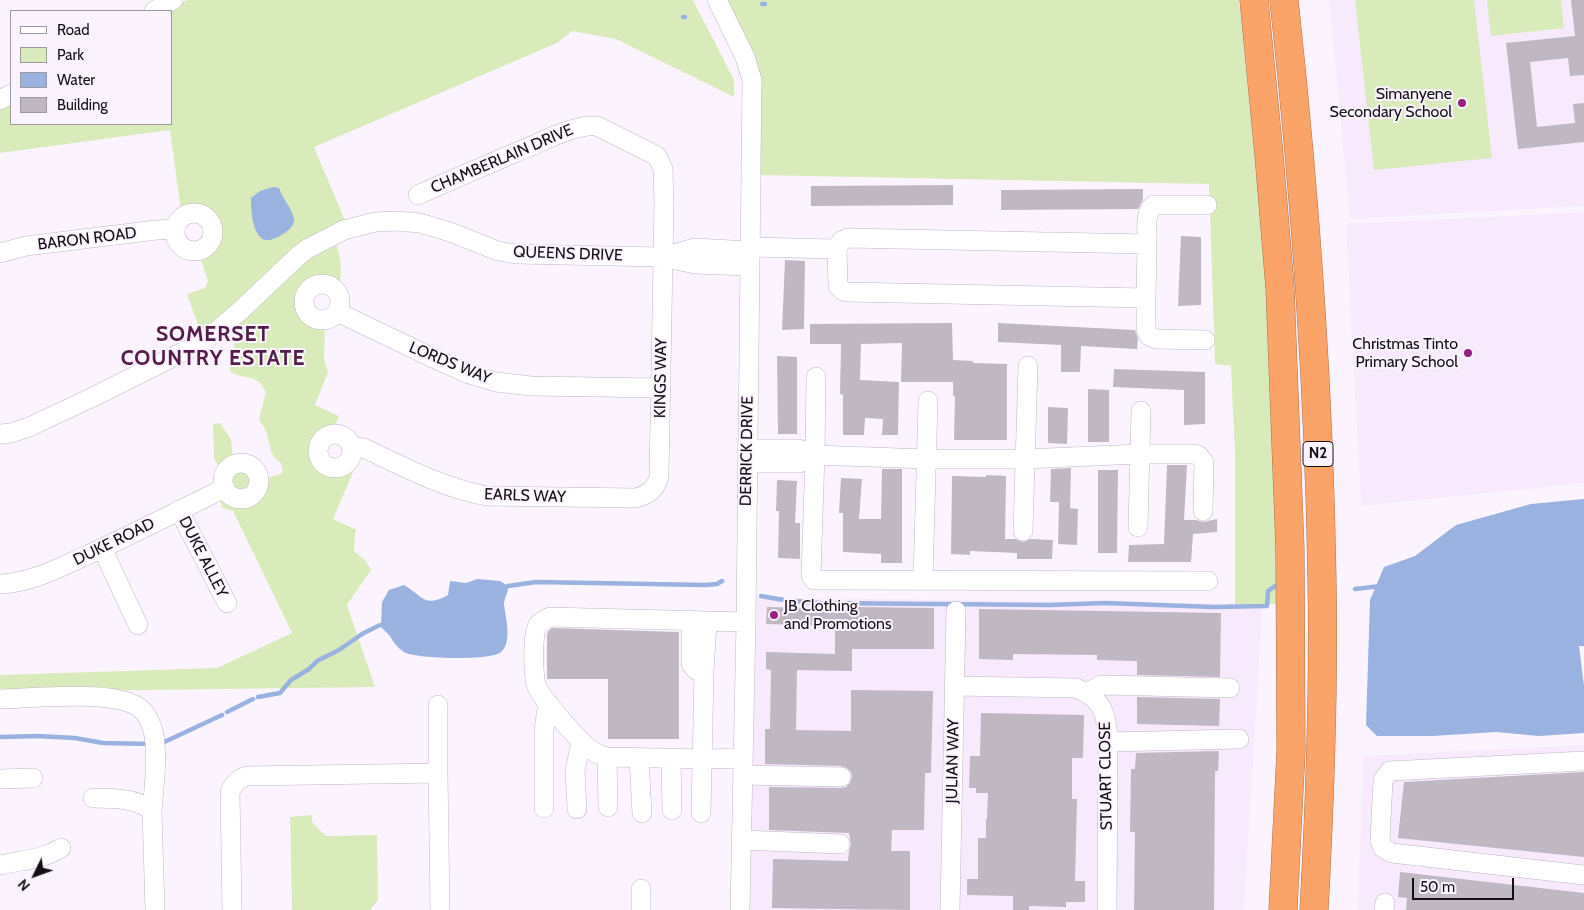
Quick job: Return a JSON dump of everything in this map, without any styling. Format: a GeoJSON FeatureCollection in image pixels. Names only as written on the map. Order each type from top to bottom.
{"type":"FeatureCollection","features":[{"type":"Feature","properties":{"kind":"highway","name":"N2"},"geometry":{"type":"LineString","coordinates":[[1254,0],[1270,155],[1280,288],[1290,549],[1290,751],[1282,910]]}},
{"type":"Feature","properties":{"kind":"highway","name":"N2"},"geometry":{"type":"LineString","coordinates":[[1284,0],[1305,208],[1313,330],[1318,455],[1322,580],[1322,680],[1321,783],[1314,910]]}},
{"type":"Feature","properties":{"kind":"street"},"geometry":{"type":"LineString","coordinates":[[156,10],[174,0]]}},
{"type":"Feature","properties":{"kind":"street","name":"DERRICK DRIVE"},"geometry":{"type":"LineString","coordinates":[[717,0],[745,57],[752,80],[746,622],[740,910]]}},
{"type":"Feature","properties":{"kind":"street","name":"CHAMBERLAIN DRIVE"},"geometry":{"type":"LineString","coordinates":[[418,195],[580,127],[597,126],[651,152],[664,169],[662,257]]}},
{"type":"Feature","properties":{"kind":"street"},"geometry":{"type":"LineString","coordinates":[[1205,340],[1152,338],[1146,329],[1146,298],[1148,214],[1151,207],[1154,205],[1207,205]]}},
{"type":"Feature","properties":{"kind":"street","name":"QUEENS DRIVE"},"geometry":{"type":"LineString","coordinates":[[0,434],[11,433],[38,423],[205,341],[287,265],[307,249],[344,230],[375,222],[420,223],[450,232],[498,251],[516,254],[662,257],[695,248],[750,255],[838,249]]}},
{"type":"Feature","properties":{"kind":"street","name":"BARON ROAD"},"geometry":{"type":"LineString","coordinates":[[0,253],[26,246],[175,229]]}},
{"type":"Feature","properties":{"kind":"street"},"geometry":{"type":"LineString","coordinates":[[1146,298],[847,292],[840,289],[837,282],[838,249],[841,241],[848,238],[1147,244]]}},
{"type":"Feature","properties":{"kind":"street","name":"KINGS WAY"},"geometry":{"type":"LineString","coordinates":[[647,494],[653,490],[660,477],[662,257]]}},
{"type":"Feature","properties":{"kind":"street","name":"LORDS WAY"},"geometry":{"type":"LineString","coordinates":[[337,312],[469,374],[496,382],[531,386],[661,388]]}},
{"type":"Feature","properties":{"kind":"street"},"geometry":{"type":"LineString","coordinates":[[1023,531],[1028,366]]}},
{"type":"Feature","properties":{"kind":"street"},"geometry":{"type":"LineString","coordinates":[[816,377],[812,578],[816,580],[1208,581]]}},
{"type":"Feature","properties":{"kind":"street"},"geometry":{"type":"LineString","coordinates":[[923,580],[928,401]]}},
{"type":"Feature","properties":{"kind":"street"},"geometry":{"type":"LineString","coordinates":[[1138,526],[1141,411]]}},
{"type":"Feature","properties":{"kind":"street","name":"EARLS WAY"},"geometry":{"type":"LineString","coordinates":[[352,447],[364,448],[444,485],[464,492],[487,496],[627,498],[647,494]]}},
{"type":"Feature","properties":{"kind":"street"},"geometry":{"type":"LineString","coordinates":[[747,456],[798,449],[815,455],[927,460],[1195,454],[1204,462],[1203,511]]}},
{"type":"Feature","properties":{"kind":"street","name":"DUKE ROAD"},"geometry":{"type":"LineString","coordinates":[[0,584],[25,581],[50,572],[225,488]]}},
{"type":"Feature","properties":{"kind":"street","name":"DUKE ALLEY"},"geometry":{"type":"LineString","coordinates":[[179,510],[227,603]]}},
{"type":"Feature","properties":{"kind":"street"},"geometry":{"type":"LineString","coordinates":[[102,548],[138,625]]}},
{"type":"Feature","properties":{"kind":"street","name":"JULIAN WAY"},"geometry":{"type":"LineString","coordinates":[[950,910],[956,612]]}},
{"type":"Feature","properties":{"kind":"street"},"geometry":{"type":"LineString","coordinates":[[746,622],[550,616],[537,626],[534,676],[540,693],[548,703],[581,742],[597,754],[607,757],[702,759],[743,767],[841,777]]}},
{"type":"Feature","properties":{"kind":"street"},"geometry":{"type":"LineString","coordinates":[[699,621],[691,664],[696,670],[704,672],[702,812]]}},
{"type":"Feature","properties":{"kind":"street"},"geometry":{"type":"LineString","coordinates":[[954,686],[1076,688],[1087,692],[1102,685],[1230,688]]}},
{"type":"Feature","properties":{"kind":"street","name":"STUART CLOSE"},"geometry":{"type":"LineString","coordinates":[[1087,692],[1097,701],[1104,711],[1107,720],[1108,910]]}},
{"type":"Feature","properties":{"kind":"street"},"geometry":{"type":"LineString","coordinates":[[0,699],[93,697],[119,699],[139,707],[147,717],[152,726],[155,740],[152,812],[155,910]]}},
{"type":"Feature","properties":{"kind":"street"},"geometry":{"type":"LineString","coordinates":[[544,808],[544,729],[548,703]]}},
{"type":"Feature","properties":{"kind":"street"},"geometry":{"type":"LineString","coordinates":[[438,705],[440,910]]}},
{"type":"Feature","properties":{"kind":"street"},"geometry":{"type":"LineString","coordinates":[[1108,742],[1239,740]]}},
{"type":"Feature","properties":{"kind":"street"},"geometry":{"type":"LineString","coordinates":[[577,809],[575,771],[581,742]]}},
{"type":"Feature","properties":{"kind":"street"},"geometry":{"type":"LineString","coordinates":[[607,757],[608,807]]}},
{"type":"Feature","properties":{"kind":"street"},"geometry":{"type":"LineString","coordinates":[[639,758],[642,813]]}},
{"type":"Feature","properties":{"kind":"street"},"geometry":{"type":"LineString","coordinates":[[671,758],[672,810]]}},
{"type":"Feature","properties":{"kind":"street"},"geometry":{"type":"LineString","coordinates":[[1584,761],[1390,771],[1383,780],[1380,841],[1383,848],[1392,853],[1584,875]]}},
{"type":"Feature","properties":{"kind":"street"},"geometry":{"type":"LineString","coordinates":[[232,910],[230,792],[237,781],[248,776],[438,773]]}},
{"type":"Feature","properties":{"kind":"street"},"geometry":{"type":"LineString","coordinates":[[0,779],[33,778]]}},
{"type":"Feature","properties":{"kind":"street"},"geometry":{"type":"LineString","coordinates":[[93,798],[113,798],[144,805],[152,812]]}},
{"type":"Feature","properties":{"kind":"street"},"geometry":{"type":"LineString","coordinates":[[742,840],[840,844]]}},
{"type":"Feature","properties":{"kind":"street"},"geometry":{"type":"LineString","coordinates":[[0,865],[34,860],[61,848]]}},
{"type":"Feature","properties":{"kind":"street"},"geometry":{"type":"LineString","coordinates":[[641,889],[641,910]]}},
{"type":"Feature","properties":{"kind":"shaded area","name":"Simanyene Secondary School"},"geometry":{"type":"Polygon","coordinates":[[[1329,0],[1584,0],[1584,206],[1350,219],[1329,0]]]}},
{"type":"Feature","properties":{"kind":"shaded area","name":"Christmas Tinto Primary School"},"geometry":{"type":"Polygon","coordinates":[[[1584,212],[1584,483],[1361,506],[1346,224],[1584,212]]]}},
{"type":"Feature","properties":{"kind":"shaded area"},"geometry":{"type":"Polygon","coordinates":[[[747,595],[791,598],[1262,604],[1244,910],[741,910],[747,595]]]}},
{"type":"Feature","properties":{"kind":"shaded area"},"geometry":{"type":"Polygon","coordinates":[[[1584,745],[1584,910],[1358,910],[1363,756],[1584,745]]]}},
{"type":"Feature","properties":{"kind":"green space"},"geometry":{"type":"Polygon","coordinates":[[[187,0],[693,0],[734,80],[734,97],[616,39],[572,31],[557,43],[314,147],[346,223],[202,336],[187,294],[205,288],[208,281],[201,260],[202,254],[215,240],[217,232],[215,224],[210,217],[203,213],[195,211],[181,212],[170,130],[0,153],[0,107],[10,102],[10,125],[172,125],[172,10],[169,10],[187,0]],[[278,188],[251,203],[257,234],[294,219],[278,188]]]}},
{"type":"Feature","properties":{"kind":"green space"},"geometry":{"type":"Polygon","coordinates":[[[727,0],[1239,0],[1262,227],[1272,374],[1278,604],[1235,604],[1235,456],[1231,366],[1215,364],[1209,184],[758,175],[759,72],[752,49],[727,0]]]}},
{"type":"Feature","properties":{"kind":"green space"},"geometry":{"type":"Polygon","coordinates":[[[1355,0],[1474,0],[1492,158],[1374,170],[1355,0]]]}},
{"type":"Feature","properties":{"kind":"green space"},"geometry":{"type":"Polygon","coordinates":[[[1487,0],[1561,0],[1564,28],[1491,36],[1487,0]]]}},
{"type":"Feature","properties":{"kind":"green space"},"geometry":{"type":"Polygon","coordinates":[[[335,240],[341,264],[341,276],[338,287],[325,281],[315,281],[306,287],[300,306],[303,315],[311,322],[325,324],[324,359],[328,372],[315,405],[339,416],[334,429],[321,433],[314,441],[312,450],[313,459],[318,467],[326,472],[336,473],[348,468],[354,470],[333,519],[357,530],[355,533],[354,551],[365,560],[371,570],[347,605],[375,687],[0,692],[0,675],[217,668],[292,633],[233,511],[222,508],[215,481],[219,467],[214,459],[213,424],[220,423],[231,439],[233,459],[239,458],[253,462],[260,469],[264,479],[283,472],[281,463],[273,454],[267,434],[259,419],[266,392],[261,384],[252,378],[232,373],[229,370],[236,336],[227,331],[281,278],[335,240]]]}},
{"type":"Feature","properties":{"kind":"green space"},"geometry":{"type":"Polygon","coordinates":[[[312,815],[312,822],[326,836],[377,835],[378,900],[370,910],[292,910],[290,817],[312,815]]]}},
{"type":"Feature","properties":{"kind":"water"},"geometry":{"type":"Polygon","coordinates":[[[273,187],[279,188],[291,211],[294,223],[283,234],[273,239],[265,240],[257,233],[255,228],[251,198],[260,191],[273,187]]]}},
{"type":"Feature","properties":{"kind":"water"},"geometry":{"type":"Polygon","coordinates":[[[1584,499],[1584,646],[1579,646],[1584,686],[1584,733],[1539,736],[1496,732],[1433,736],[1377,736],[1366,725],[1370,600],[1384,567],[1415,556],[1456,525],[1531,504],[1584,499]]]}},
{"type":"Feature","properties":{"kind":"water"},"geometry":{"type":"Polygon","coordinates":[[[477,579],[500,581],[508,586],[504,604],[507,622],[507,642],[501,652],[494,655],[469,658],[411,654],[399,648],[381,627],[382,602],[389,590],[404,585],[424,599],[434,601],[448,595],[450,581],[466,583],[477,579]]]}},
{"type":"Feature","properties":{"kind":"building"},"geometry":{"type":"Polygon","coordinates":[[[1571,0],[1584,0],[1584,75],[1570,76],[1568,58],[1530,62],[1537,127],[1575,123],[1573,104],[1584,103],[1584,142],[1518,149],[1506,43],[1575,36],[1571,0]]]}},
{"type":"Feature","properties":{"kind":"building"},"geometry":{"type":"Polygon","coordinates":[[[953,185],[953,205],[811,206],[811,186],[953,185]]]}},
{"type":"Feature","properties":{"kind":"building"},"geometry":{"type":"Polygon","coordinates":[[[1143,189],[1143,200],[1138,209],[1001,210],[1001,190],[1143,189]]]}},
{"type":"Feature","properties":{"kind":"building"},"geometry":{"type":"Polygon","coordinates":[[[1181,236],[1201,237],[1201,305],[1178,306],[1181,236]]]}},
{"type":"Feature","properties":{"kind":"building"},"geometry":{"type":"Polygon","coordinates":[[[785,260],[805,261],[804,329],[782,330],[785,260]]]}},
{"type":"Feature","properties":{"kind":"building"},"geometry":{"type":"Polygon","coordinates":[[[952,323],[953,360],[973,361],[973,363],[1007,364],[1007,440],[954,440],[955,396],[953,396],[953,382],[901,382],[902,343],[861,344],[860,380],[899,382],[898,435],[882,435],[883,419],[865,418],[864,435],[843,435],[843,395],[840,394],[841,344],[810,344],[810,324],[952,323]]]}},
{"type":"Feature","properties":{"kind":"building"},"geometry":{"type":"Polygon","coordinates":[[[998,323],[1135,330],[1138,338],[1137,349],[1081,346],[1080,372],[1061,372],[1061,345],[998,342],[998,323]]]}},
{"type":"Feature","properties":{"kind":"building"},"geometry":{"type":"Polygon","coordinates":[[[777,356],[797,357],[797,434],[778,434],[777,356]]]}},
{"type":"Feature","properties":{"kind":"building"},"geometry":{"type":"Polygon","coordinates":[[[1114,369],[1205,372],[1205,424],[1184,425],[1184,390],[1113,387],[1114,369]]]}},
{"type":"Feature","properties":{"kind":"building"},"geometry":{"type":"Polygon","coordinates":[[[1088,389],[1109,390],[1109,442],[1088,442],[1088,389]]]}},
{"type":"Feature","properties":{"kind":"building"},"geometry":{"type":"Polygon","coordinates":[[[1048,407],[1068,408],[1067,444],[1048,443],[1048,407]]]}},
{"type":"Feature","properties":{"kind":"building"},"geometry":{"type":"Polygon","coordinates":[[[1167,465],[1187,465],[1184,520],[1203,522],[1217,519],[1217,532],[1193,534],[1191,562],[1128,562],[1129,545],[1164,544],[1167,465]]]}},
{"type":"Feature","properties":{"kind":"building"},"geometry":{"type":"Polygon","coordinates":[[[1071,468],[1070,508],[1078,509],[1077,545],[1058,544],[1059,502],[1050,502],[1051,469],[1071,468]]]}},
{"type":"Feature","properties":{"kind":"building"},"geometry":{"type":"Polygon","coordinates":[[[882,469],[902,469],[902,563],[881,563],[881,554],[843,552],[843,513],[839,513],[841,478],[862,479],[859,519],[881,519],[882,469]]]}},
{"type":"Feature","properties":{"kind":"building"},"geometry":{"type":"Polygon","coordinates":[[[1098,470],[1118,470],[1117,553],[1098,553],[1098,470]]]}},
{"type":"Feature","properties":{"kind":"building"},"geometry":{"type":"Polygon","coordinates":[[[986,475],[1006,476],[1005,539],[1016,539],[1023,542],[1030,539],[1053,540],[1052,559],[1017,559],[1017,553],[970,551],[970,555],[951,554],[952,476],[986,477],[986,475]]]}},
{"type":"Feature","properties":{"kind":"building"},"geometry":{"type":"Polygon","coordinates":[[[777,480],[797,481],[795,523],[800,523],[800,559],[778,558],[779,511],[776,511],[777,480]]]}},
{"type":"Feature","properties":{"kind":"building"},"geometry":{"type":"Polygon","coordinates":[[[767,607],[934,608],[934,649],[852,649],[852,671],[797,670],[796,730],[851,731],[851,690],[933,691],[931,773],[925,773],[924,830],[892,830],[891,851],[910,851],[910,910],[772,908],[773,859],[848,861],[851,844],[849,833],[769,830],[769,787],[841,788],[846,787],[850,783],[852,777],[851,772],[847,768],[841,766],[765,764],[765,729],[770,729],[771,670],[766,669],[766,652],[835,654],[835,626],[766,624],[767,607]]]}},
{"type":"Feature","properties":{"kind":"building"},"geometry":{"type":"Polygon","coordinates":[[[979,609],[1221,613],[1220,677],[1137,675],[1137,661],[1097,660],[1097,655],[1013,654],[1013,660],[979,659],[979,609]]]}},
{"type":"Feature","properties":{"kind":"building"},"geometry":{"type":"Polygon","coordinates":[[[552,628],[679,632],[679,739],[608,739],[608,679],[547,679],[547,635],[548,631],[552,628]]]}},
{"type":"Feature","properties":{"kind":"building"},"geometry":{"type":"Polygon","coordinates":[[[1137,697],[1220,699],[1219,726],[1137,724],[1137,697]]]}},
{"type":"Feature","properties":{"kind":"building"},"geometry":{"type":"Polygon","coordinates":[[[981,713],[1084,715],[1083,758],[1072,758],[1072,799],[1077,799],[1075,881],[1085,881],[1085,902],[1066,902],[1066,907],[1029,906],[1029,910],[1013,910],[1013,896],[967,895],[967,879],[978,879],[978,838],[986,838],[988,793],[976,793],[976,788],[969,788],[970,756],[980,756],[981,713]]]}},
{"type":"Feature","properties":{"kind":"building"},"geometry":{"type":"Polygon","coordinates":[[[1219,751],[1218,771],[1215,771],[1214,910],[1134,910],[1135,832],[1130,832],[1131,769],[1135,769],[1136,753],[1219,751]]]}},
{"type":"Feature","properties":{"kind":"building"},"geometry":{"type":"Polygon","coordinates":[[[1584,772],[1584,857],[1398,838],[1404,782],[1584,772]]]}},
{"type":"Feature","properties":{"kind":"building"},"geometry":{"type":"Polygon","coordinates":[[[1400,872],[1584,893],[1584,910],[1406,910],[1407,898],[1398,897],[1400,872]]]}},
{"type":"Feature","properties":{"kind":"waterway"},"geometry":{"type":"LineString","coordinates":[[508,586],[536,582],[706,585],[717,584],[722,581]]}},
{"type":"Feature","properties":{"kind":"waterway"},"geometry":{"type":"LineString","coordinates":[[761,596],[820,603],[1050,605],[1105,603],[1213,607],[1267,606],[1268,591],[1275,586]]}},
{"type":"Feature","properties":{"kind":"waterway"},"geometry":{"type":"LineString","coordinates":[[1355,589],[1381,586]]}},
{"type":"Feature","properties":{"kind":"waterway"},"geometry":{"type":"LineString","coordinates":[[258,697],[280,693],[291,680],[309,669],[317,661],[380,625]]}},
{"type":"Feature","properties":{"kind":"waterway"},"geometry":{"type":"LineString","coordinates":[[227,712],[253,699]]}},
{"type":"Feature","properties":{"kind":"waterway"},"geometry":{"type":"LineString","coordinates":[[160,744],[222,715]]}},
{"type":"Feature","properties":{"kind":"waterway"},"geometry":{"type":"LineString","coordinates":[[0,737],[37,736],[75,738],[103,743],[151,744]]}},
{"type":"Feature","properties":{"kind":"place","name":"Simanyene Secondary School"},"geometry":{"type":"Point","coordinates":[1462,103]}},
{"type":"Feature","properties":{"kind":"place","name":"Christmas Tinto Primary School"},"geometry":{"type":"Point","coordinates":[1468,353]}},
{"type":"Feature","properties":{"kind":"place","name":"JB Clothing and Promotions"},"geometry":{"type":"Point","coordinates":[774,615]}},
{"type":"Feature","properties":{"kind":"district","name":"SOMERSET COUNTRY ESTATE"},"geometry":{"type":"Point","coordinates":[213,347]}}]}
